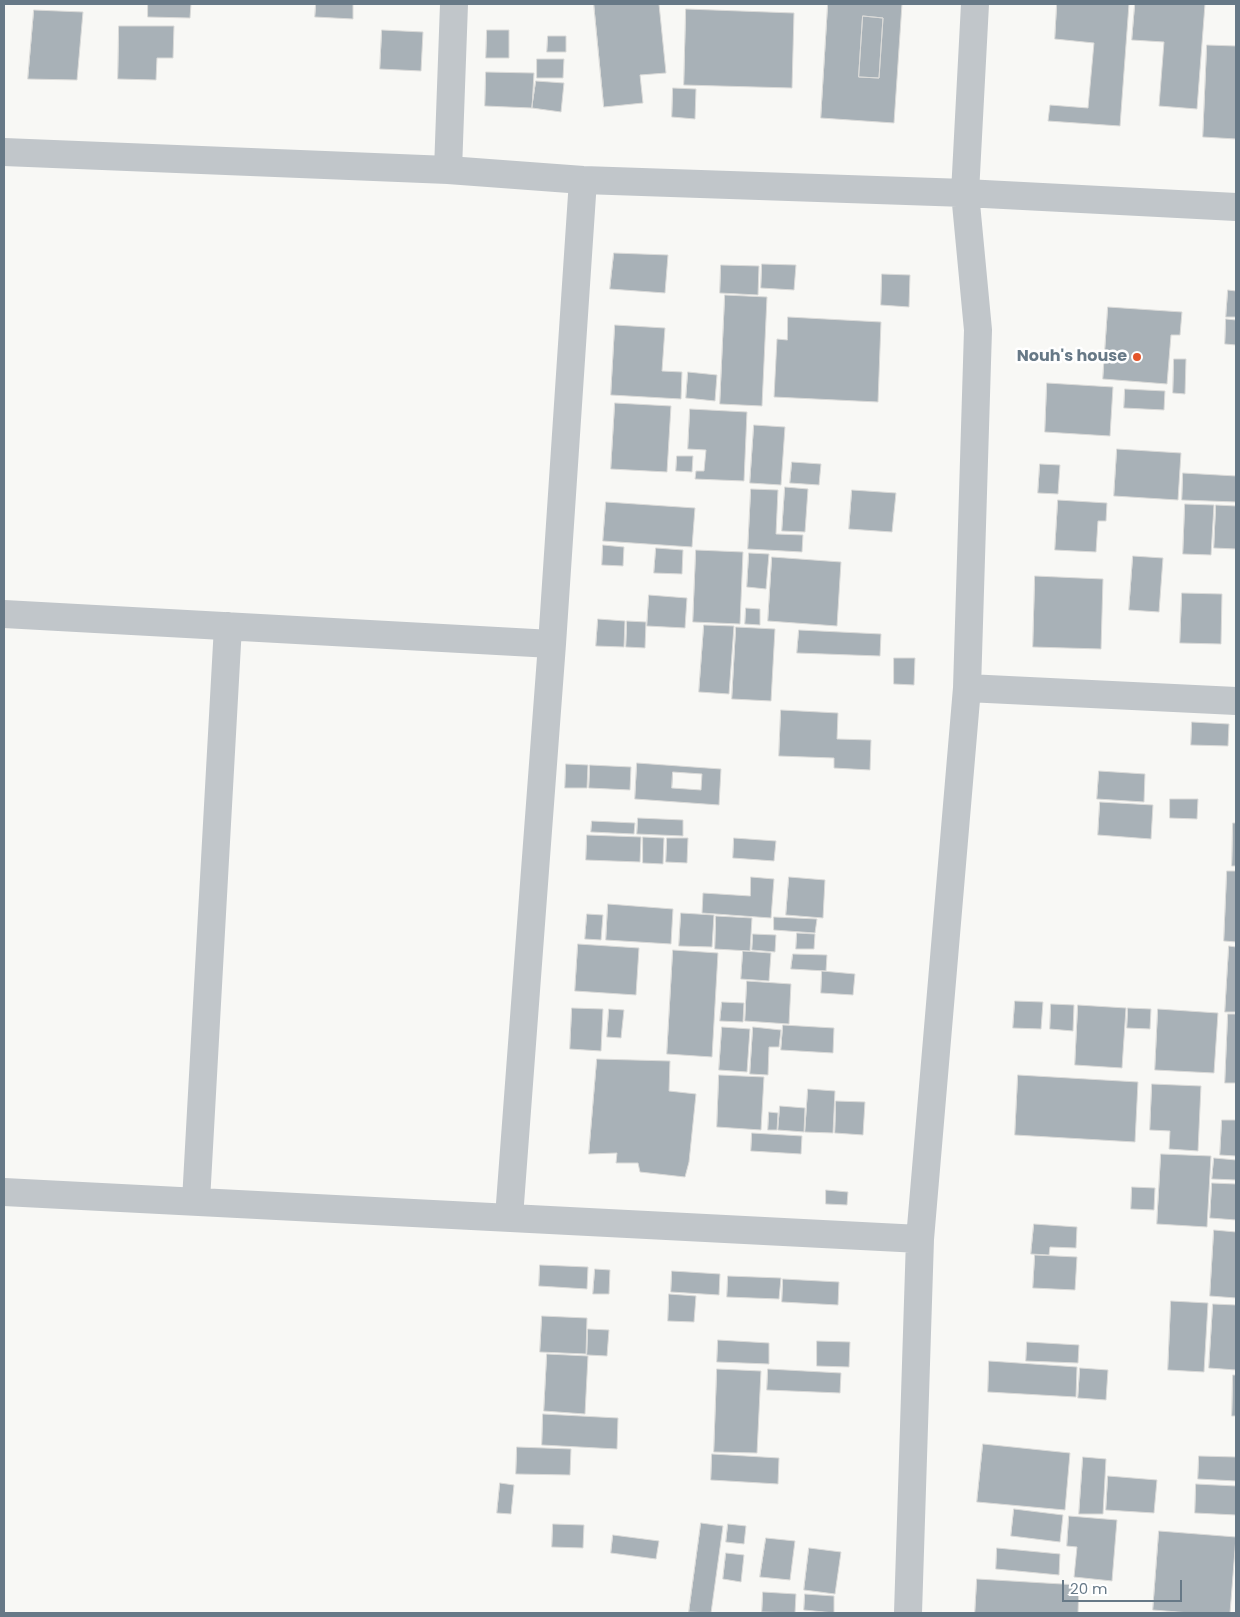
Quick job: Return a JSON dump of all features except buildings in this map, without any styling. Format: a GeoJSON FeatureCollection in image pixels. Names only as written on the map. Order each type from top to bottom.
{"type":"FeatureCollection","features":[{"type":"Feature","properties":{"kind":"street"},"geometry":{"type":"LineString","coordinates":[[448,170],[454,4]]}},
{"type":"Feature","properties":{"kind":"street"},"geometry":{"type":"LineString","coordinates":[[908,1613],[920,1239],[967,688],[978,330],[965,193],[975,4]]}},
{"type":"Feature","properties":{"kind":"street"},"geometry":{"type":"LineString","coordinates":[[4,152],[448,170],[582,180],[965,193],[1236,207]]}},
{"type":"Feature","properties":{"kind":"street"},"geometry":{"type":"LineString","coordinates":[[509,1217],[552,644],[582,180]]}},
{"type":"Feature","properties":{"kind":"street"},"geometry":{"type":"LineString","coordinates":[[4,614],[552,644]]}},
{"type":"Feature","properties":{"kind":"street"},"geometry":{"type":"LineString","coordinates":[[196,1201],[228,626]]}},
{"type":"Feature","properties":{"kind":"street"},"geometry":{"type":"LineString","coordinates":[[967,688],[1236,701]]}},
{"type":"Feature","properties":{"kind":"street"},"geometry":{"type":"LineString","coordinates":[[4,1192],[920,1239]]}},
{"type":"Feature","properties":{"kind":"place","name":"Nouh's house"},"geometry":{"type":"Point","coordinates":[1137,357]}}]}
